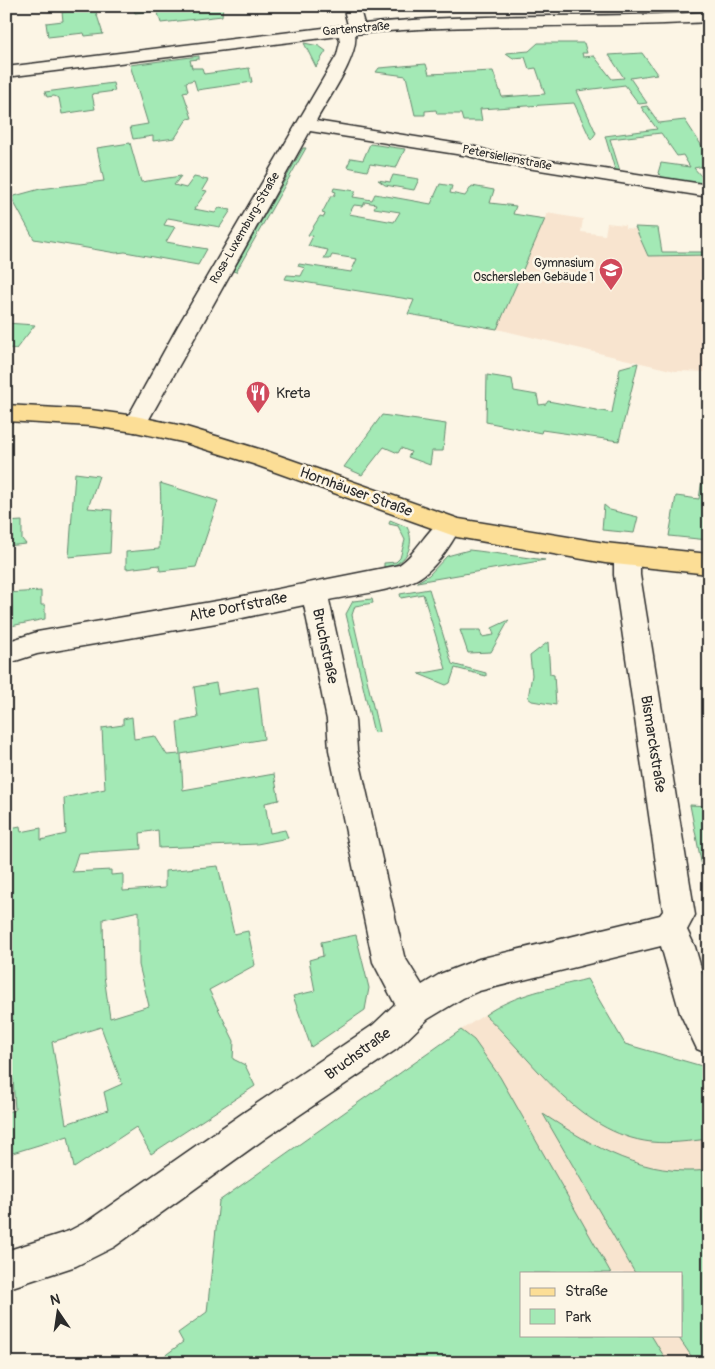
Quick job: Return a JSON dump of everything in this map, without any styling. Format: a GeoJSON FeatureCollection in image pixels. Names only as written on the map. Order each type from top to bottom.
{"type":"FeatureCollection","features":[{"type":"Feature","properties":{"kind":"main road","name":"Hornhäuser Straße"},"geometry":{"type":"LineString","coordinates":[[6,413],[55,415],[135,424],[182,434],[261,458],[448,526],[505,537],[627,555],[709,564]]}},
{"type":"Feature","properties":{"kind":"street","name":"Rosa-Luxemburg-Straße"},"geometry":{"type":"LineString","coordinates":[[135,424],[345,55],[352,29],[351,6]]}},
{"type":"Feature","properties":{"kind":"street","name":"Gartenstraße"},"geometry":{"type":"LineString","coordinates":[[6,72],[352,29],[489,20],[651,20],[709,17]]}},
{"type":"Feature","properties":{"kind":"street","name":"Petersielienstraße"},"geometry":{"type":"LineString","coordinates":[[305,125],[472,151],[489,157],[516,162],[709,191]]}},
{"type":"Feature","properties":{"kind":"street","name":"Alte Dorfstraße"},"geometry":{"type":"LineString","coordinates":[[6,653],[37,643],[228,610],[405,574],[415,569],[424,559],[448,526]]}},
{"type":"Feature","properties":{"kind":"street","name":"Bismarckstraße"},"geometry":{"type":"LineString","coordinates":[[627,555],[628,584],[679,915],[669,928]]}},
{"type":"Feature","properties":{"kind":"street","name":"Bruchstraße"},"geometry":{"type":"LineString","coordinates":[[6,1270],[76,1248],[102,1234],[255,1125],[385,1037],[416,1007],[389,962],[343,750],[341,720],[314,592]]}},
{"type":"Feature","properties":{"kind":"street"},"geometry":{"type":"LineString","coordinates":[[416,1007],[452,986],[479,975],[669,928],[679,947],[697,1013],[709,1037]]}},
{"type":"Feature","properties":{"kind":"shaded area","name":"Gymnasium Oschersleben Gebäude 1"},"geometry":{"type":"Polygon","coordinates":[[[547,213],[583,219],[581,232],[605,235],[607,223],[625,225],[625,228],[635,229],[648,256],[709,255],[709,372],[675,371],[497,329],[547,213]]]}},
{"type":"Feature","properties":{"kind":"shaded area"},"geometry":{"type":"Polygon","coordinates":[[[493,1009],[709,1068],[709,1363],[644,1363],[630,1336],[682,1336],[682,1272],[594,1272],[461,1030],[493,1009]]]}},
{"type":"Feature","properties":{"kind":"green space"},"geometry":{"type":"Polygon","coordinates":[[[133,6],[223,6],[222,16],[161,23],[157,10],[135,13],[133,6]]]}},
{"type":"Feature","properties":{"kind":"green space"},"geometry":{"type":"Polygon","coordinates":[[[95,9],[103,34],[85,36],[84,33],[48,37],[46,23],[63,21],[62,12],[95,9]]]}},
{"type":"Feature","properties":{"kind":"green space"},"geometry":{"type":"Polygon","coordinates":[[[304,43],[319,46],[326,51],[316,67],[304,43]]]}},
{"type":"Feature","properties":{"kind":"green space"},"geometry":{"type":"Polygon","coordinates":[[[538,43],[584,43],[587,53],[582,53],[583,57],[594,56],[612,79],[624,78],[609,55],[642,53],[657,74],[630,78],[647,103],[639,104],[625,85],[577,91],[596,133],[591,140],[574,103],[480,109],[482,121],[463,121],[461,114],[437,114],[436,110],[425,111],[425,115],[415,115],[406,76],[376,72],[379,68],[426,64],[429,74],[493,71],[502,97],[545,94],[536,68],[529,69],[525,57],[513,58],[506,53],[529,51],[538,43]]]}},
{"type":"Feature","properties":{"kind":"green space"},"geometry":{"type":"Polygon","coordinates":[[[199,56],[199,59],[190,60],[192,68],[202,68],[204,74],[249,68],[252,82],[197,90],[194,80],[186,82],[188,91],[183,92],[192,118],[187,119],[175,138],[153,141],[153,136],[133,139],[130,127],[148,124],[130,65],[199,56]]]}},
{"type":"Feature","properties":{"kind":"green space"},"geometry":{"type":"Polygon","coordinates":[[[113,83],[115,91],[92,94],[95,109],[62,114],[59,98],[54,96],[47,97],[45,92],[113,83]]]}},
{"type":"Feature","properties":{"kind":"green space"},"geometry":{"type":"Polygon","coordinates":[[[647,106],[659,123],[685,120],[709,157],[709,165],[694,168],[701,176],[707,176],[709,186],[665,180],[658,173],[661,163],[690,167],[683,155],[677,156],[661,133],[610,139],[620,171],[635,173],[635,176],[616,173],[605,136],[657,129],[641,107],[647,106]]]}},
{"type":"Feature","properties":{"kind":"green space"},"geometry":{"type":"Polygon","coordinates":[[[130,143],[141,182],[181,176],[174,185],[186,188],[194,177],[208,180],[202,190],[207,191],[194,209],[215,213],[219,208],[231,210],[220,227],[168,218],[164,225],[175,227],[166,242],[207,249],[198,265],[34,239],[11,197],[40,189],[104,181],[97,148],[130,143]]]}},
{"type":"Feature","properties":{"kind":"green space"},"geometry":{"type":"Polygon","coordinates":[[[370,144],[405,149],[396,168],[370,164],[367,171],[347,167],[351,158],[363,160],[370,144]]]}},
{"type":"Feature","properties":{"kind":"green space"},"geometry":{"type":"Polygon","coordinates":[[[303,148],[306,148],[236,272],[233,271],[303,148]]]}},
{"type":"Feature","properties":{"kind":"green space"},"geometry":{"type":"Polygon","coordinates":[[[393,175],[419,179],[414,190],[385,185],[378,180],[390,182],[393,175]]]}},
{"type":"Feature","properties":{"kind":"green space"},"geometry":{"type":"Polygon","coordinates":[[[440,184],[452,186],[450,193],[465,196],[472,186],[494,190],[490,203],[516,206],[513,214],[545,219],[497,329],[408,314],[414,300],[285,279],[287,275],[301,276],[305,268],[298,266],[299,264],[351,272],[357,259],[332,255],[330,259],[324,259],[328,250],[308,246],[313,236],[308,235],[320,216],[324,217],[325,214],[322,213],[331,196],[334,196],[336,192],[333,191],[334,188],[356,191],[353,197],[372,200],[375,194],[431,204],[440,184]],[[365,202],[363,206],[354,205],[349,214],[394,222],[400,212],[374,208],[376,204],[365,202]]]}},
{"type":"Feature","properties":{"kind":"green space"},"geometry":{"type":"Polygon","coordinates":[[[635,227],[658,228],[662,252],[709,252],[709,255],[648,256],[635,227]]]}},
{"type":"Feature","properties":{"kind":"green space"},"geometry":{"type":"Polygon","coordinates":[[[6,323],[35,325],[16,349],[10,348],[7,353],[6,323]]]}},
{"type":"Feature","properties":{"kind":"green space"},"geometry":{"type":"Polygon","coordinates":[[[638,363],[619,441],[542,430],[541,433],[486,422],[487,375],[512,379],[514,391],[537,395],[539,405],[546,404],[548,401],[612,413],[620,368],[638,363]]]}},
{"type":"Feature","properties":{"kind":"green space"},"geometry":{"type":"Polygon","coordinates":[[[382,415],[446,424],[443,451],[432,451],[430,465],[408,457],[411,452],[401,448],[398,453],[384,447],[362,475],[344,467],[382,415]]]}},
{"type":"Feature","properties":{"kind":"green space"},"geometry":{"type":"Polygon","coordinates":[[[709,434],[708,540],[669,536],[676,496],[699,499],[709,434]]]}},
{"type":"Feature","properties":{"kind":"green space"},"geometry":{"type":"Polygon","coordinates":[[[75,473],[99,476],[88,508],[112,510],[110,553],[69,557],[75,473]]]}},
{"type":"Feature","properties":{"kind":"green space"},"geometry":{"type":"Polygon","coordinates":[[[160,483],[218,501],[196,567],[160,571],[159,565],[126,569],[126,552],[159,549],[160,483]]]}},
{"type":"Feature","properties":{"kind":"green space"},"geometry":{"type":"Polygon","coordinates":[[[604,505],[610,510],[638,517],[634,533],[602,530],[604,505]]]}},
{"type":"Feature","properties":{"kind":"green space"},"geometry":{"type":"Polygon","coordinates":[[[390,520],[407,527],[410,541],[407,554],[403,559],[384,568],[384,563],[396,562],[400,558],[405,540],[398,526],[389,524],[390,520]]]}},
{"type":"Feature","properties":{"kind":"green space"},"geometry":{"type":"Polygon","coordinates":[[[22,521],[22,539],[26,544],[6,546],[6,522],[22,521]]]}},
{"type":"Feature","properties":{"kind":"green space"},"geometry":{"type":"Polygon","coordinates":[[[469,550],[545,560],[417,582],[429,575],[447,556],[469,550]]]}},
{"type":"Feature","properties":{"kind":"green space"},"geometry":{"type":"Polygon","coordinates":[[[429,589],[452,664],[486,673],[486,676],[455,668],[450,683],[446,685],[419,674],[446,669],[423,594],[401,598],[400,594],[429,589]]]}},
{"type":"Feature","properties":{"kind":"green space"},"geometry":{"type":"Polygon","coordinates":[[[41,591],[41,605],[45,605],[45,619],[6,627],[6,593],[41,591]]]}},
{"type":"Feature","properties":{"kind":"green space"},"geometry":{"type":"Polygon","coordinates":[[[372,599],[373,603],[355,606],[352,615],[379,732],[374,733],[346,614],[353,601],[372,599]]]}},
{"type":"Feature","properties":{"kind":"green space"},"geometry":{"type":"Polygon","coordinates":[[[509,620],[491,652],[468,653],[460,630],[480,630],[482,637],[494,635],[492,628],[509,620]]]}},
{"type":"Feature","properties":{"kind":"green space"},"geometry":{"type":"Polygon","coordinates":[[[548,642],[550,674],[554,675],[556,705],[532,701],[528,698],[532,675],[530,656],[548,642]]]}},
{"type":"Feature","properties":{"kind":"green space"},"geometry":{"type":"Polygon","coordinates":[[[216,683],[218,694],[258,687],[264,739],[181,754],[183,790],[274,774],[279,800],[265,803],[270,833],[285,830],[288,838],[257,844],[159,848],[158,830],[140,833],[141,849],[78,853],[72,872],[111,870],[111,875],[123,874],[123,891],[165,888],[165,871],[218,866],[234,934],[248,931],[255,965],[209,990],[234,1041],[233,1059],[245,1065],[255,1086],[151,1154],[136,1127],[74,1168],[68,1136],[6,1155],[6,1112],[15,1110],[13,1079],[6,1081],[6,829],[20,826],[21,832],[41,828],[41,840],[66,834],[64,798],[105,789],[102,728],[123,725],[123,719],[132,717],[134,739],[155,736],[167,755],[180,754],[177,722],[198,718],[194,687],[216,683]],[[139,911],[103,919],[104,976],[110,1018],[149,1006],[139,965],[139,911]],[[101,1027],[52,1042],[66,1124],[108,1110],[104,1092],[122,1084],[101,1027]]]}},
{"type":"Feature","properties":{"kind":"green space"},"geometry":{"type":"Polygon","coordinates":[[[690,805],[709,806],[709,903],[690,805]]]}},
{"type":"Feature","properties":{"kind":"green space"},"geometry":{"type":"Polygon","coordinates":[[[356,935],[369,988],[365,1010],[311,1047],[293,996],[315,991],[309,960],[323,956],[321,942],[356,935]]]}},
{"type":"Feature","properties":{"kind":"green space"},"geometry":{"type":"Polygon","coordinates":[[[587,979],[625,1044],[709,1068],[709,1139],[658,1143],[625,1136],[601,1125],[579,1110],[559,1092],[485,1015],[521,997],[587,979]]]}},
{"type":"Feature","properties":{"kind":"green space"},"geometry":{"type":"Polygon","coordinates":[[[461,1030],[474,1040],[500,1077],[610,1272],[520,1272],[520,1336],[652,1336],[668,1363],[155,1363],[183,1342],[178,1333],[207,1312],[219,1201],[461,1030]]]}},
{"type":"Feature","properties":{"kind":"green space"},"geometry":{"type":"Polygon","coordinates":[[[543,1114],[601,1149],[641,1164],[685,1171],[709,1170],[709,1363],[696,1363],[678,1336],[682,1336],[682,1272],[634,1272],[543,1114]]]}},
{"type":"Feature","properties":{"kind":"place","name":"Gymnasium Oschersleben Gebäude 1"},"geometry":{"type":"Point","coordinates":[611,291]}},
{"type":"Feature","properties":{"kind":"place","name":"Kreta"},"geometry":{"type":"Point","coordinates":[258,414]}}]}
